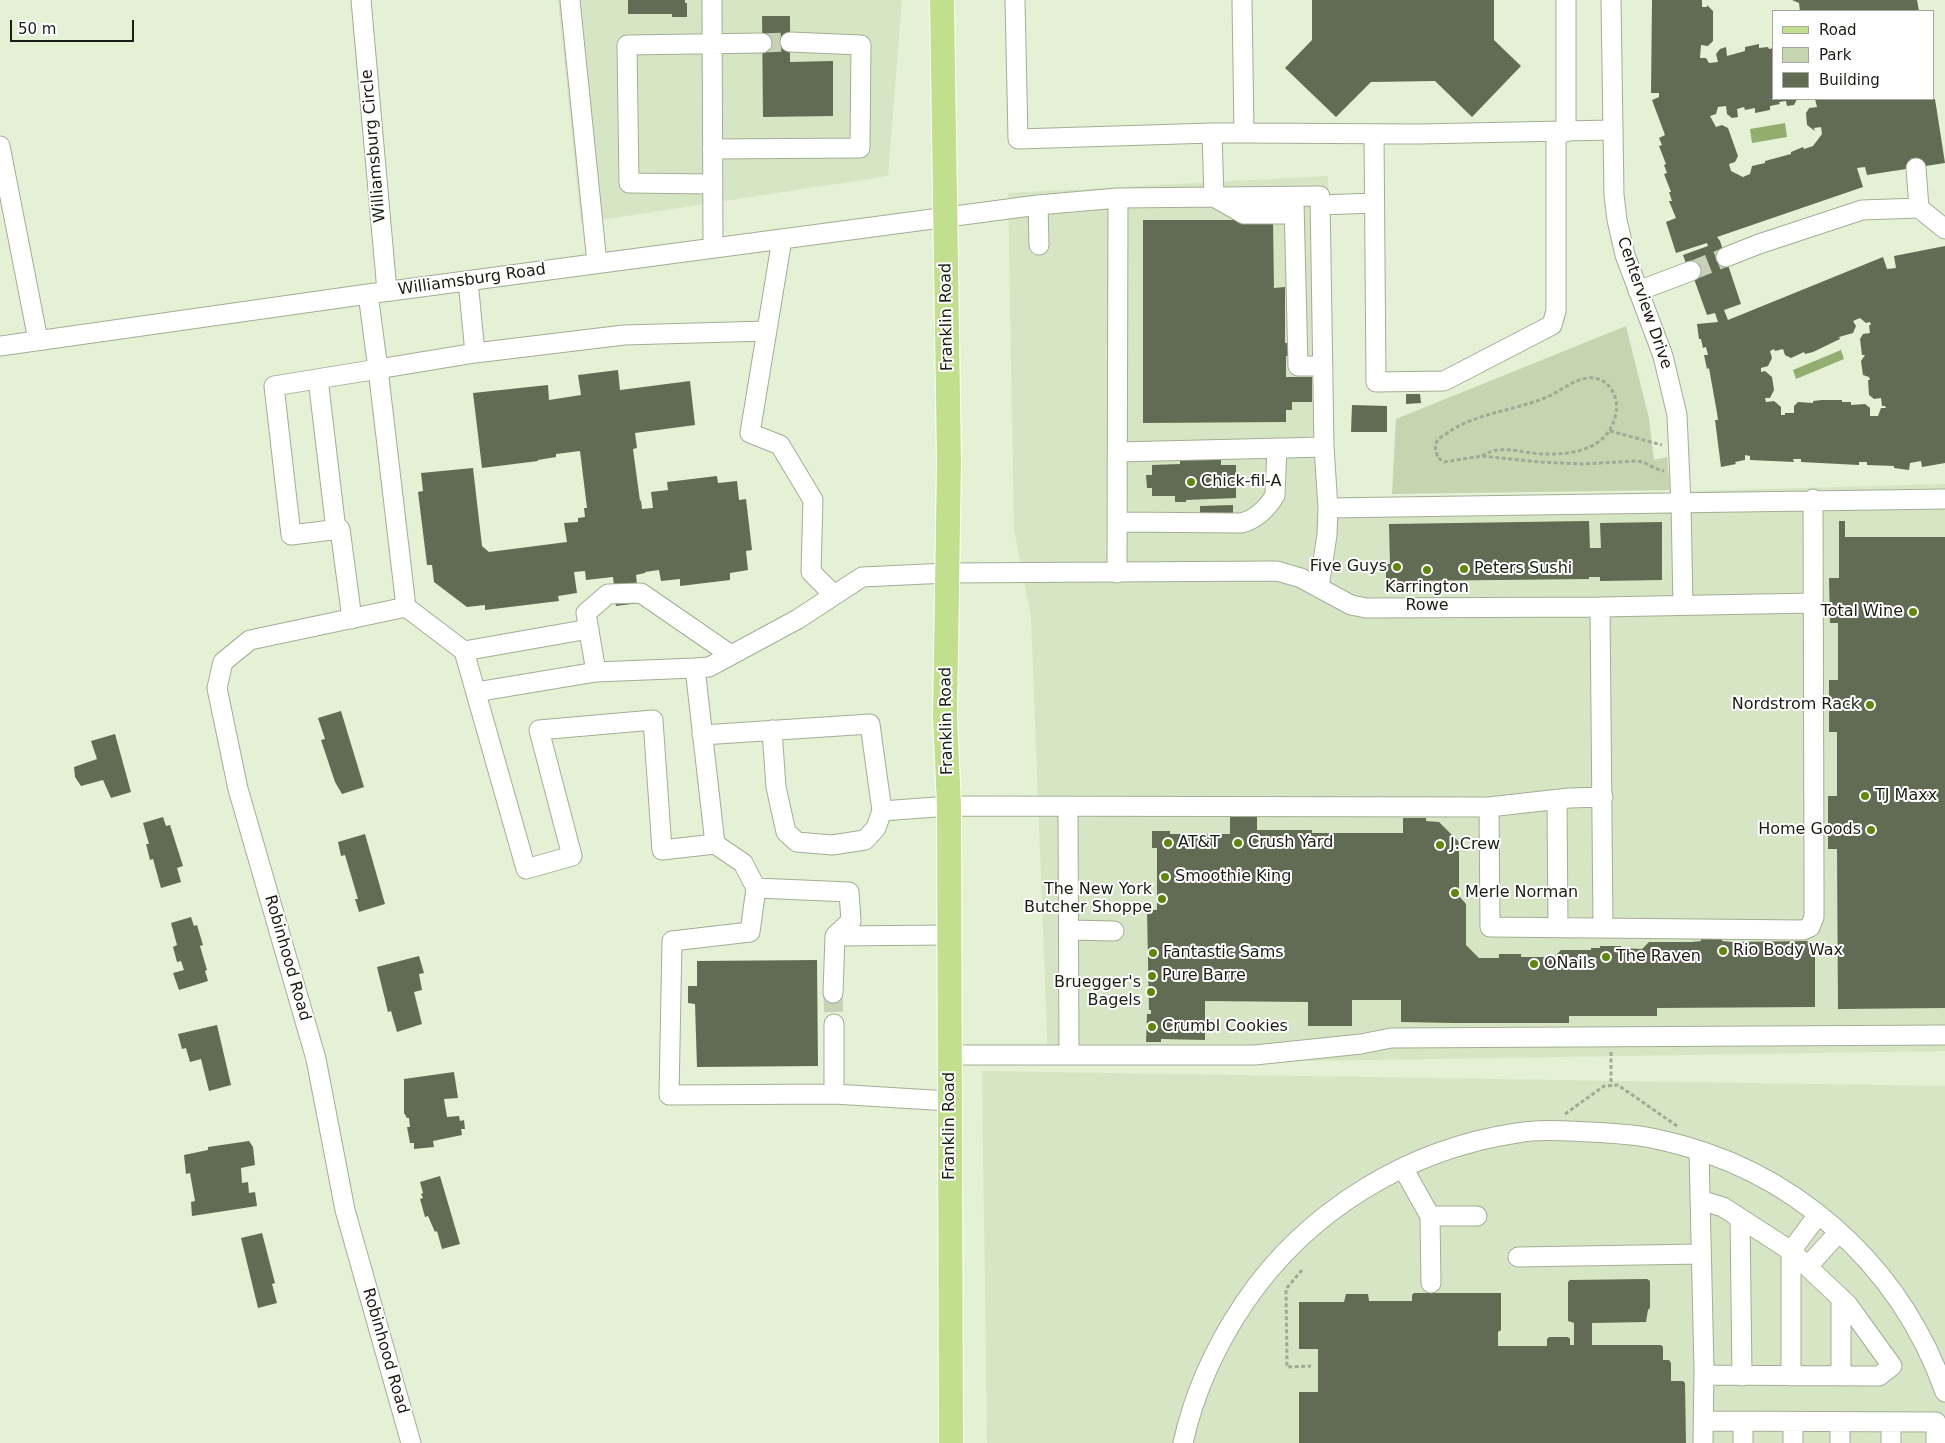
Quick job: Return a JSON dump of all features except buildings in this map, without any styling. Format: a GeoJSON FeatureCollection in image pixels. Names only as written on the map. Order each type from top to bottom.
{"type":"FeatureCollection","features":[{"type":"Feature","properties":{"kind":"main road","name":"Franklin Road"},"geometry":{"type":"LineString","coordinates":[[942,0],[949,462],[946,717],[949,806],[951,1443]]}},
{"type":"Feature","properties":{"kind":"street","name":"Williamsburg Circle"},"geometry":{"type":"LineString","coordinates":[[360,0],[387,291]]}},
{"type":"Feature","properties":{"kind":"street"},"geometry":{"type":"LineString","coordinates":[[570,0],[597,263]]}},
{"type":"Feature","properties":{"kind":"street"},"geometry":{"type":"LineString","coordinates":[[712,0],[712,248]]}},
{"type":"Feature","properties":{"kind":"street"},"geometry":{"type":"LineString","coordinates":[[1015,0],[1018,139],[1212,133],[1374,134],[1612,130]]}},
{"type":"Feature","properties":{"kind":"street"},"geometry":{"type":"LineString","coordinates":[[1242,0],[1244,133]]}},
{"type":"Feature","properties":{"kind":"street"},"geometry":{"type":"LineString","coordinates":[[1374,134],[1376,382],[1444,381],[1552,325],[1556,311],[1566,0]]}},
{"type":"Feature","properties":{"kind":"street","name":"Centerview Drive"},"geometry":{"type":"LineString","coordinates":[[1611,0],[1613,178],[1617,220],[1626,255],[1668,373],[1677,416],[1682,503],[1683,605]]}},
{"type":"Feature","properties":{"kind":"street"},"geometry":{"type":"LineString","coordinates":[[712,149],[860,148],[861,45],[790,42]]}},
{"type":"Feature","properties":{"kind":"street"},"geometry":{"type":"LineString","coordinates":[[712,184],[629,183],[627,45],[762,43]]}},
{"type":"Feature","properties":{"kind":"street"},"geometry":{"type":"LineString","coordinates":[[1212,133],[1214,197]]}},
{"type":"Feature","properties":{"kind":"street"},"geometry":{"type":"LineString","coordinates":[[0,146],[38,340]]}},
{"type":"Feature","properties":{"kind":"street"},"geometry":{"type":"LineString","coordinates":[[1916,168],[1919,208]]}},
{"type":"Feature","properties":{"kind":"street","name":"Williamsburg Road"},"geometry":{"type":"LineString","coordinates":[[0,346],[387,291],[1038,205],[1118,198],[1214,197],[1294,205],[1320,196],[1320,205]]}},
{"type":"Feature","properties":{"kind":"street"},"geometry":{"type":"LineString","coordinates":[[1117,573],[1118,198]]}},
{"type":"Feature","properties":{"kind":"street"},"geometry":{"type":"LineString","coordinates":[[1318,587],[1327,535],[1328,508],[1324,447],[1320,205],[1374,203]]}},
{"type":"Feature","properties":{"kind":"street"},"geometry":{"type":"LineString","coordinates":[[1038,205],[1039,245]]}},
{"type":"Feature","properties":{"kind":"street"},"geometry":{"type":"LineString","coordinates":[[1294,205],[1295,306],[1298,366],[1323,366]]}},
{"type":"Feature","properties":{"kind":"street"},"geometry":{"type":"LineString","coordinates":[[1726,257],[1759,244],[1862,210],[1919,208],[1945,229]]}},
{"type":"Feature","properties":{"kind":"street"},"geometry":{"type":"LineString","coordinates":[[782,239],[750,433],[780,445],[813,500],[811,572],[834,595]]}},
{"type":"Feature","properties":{"kind":"street"},"geometry":{"type":"LineString","coordinates":[[1294,254],[1321,254]]}},
{"type":"Feature","properties":{"kind":"street"},"geometry":{"type":"LineString","coordinates":[[1638,291],[1691,271]]}},
{"type":"Feature","properties":{"kind":"street"},"geometry":{"type":"LineString","coordinates":[[468,280],[474,353]]}},
{"type":"Feature","properties":{"kind":"street"},"geometry":{"type":"LineString","coordinates":[[368,294],[406,608],[464,651],[526,869],[572,856],[538,730],[653,720],[662,850],[715,844],[743,863],[756,888],[750,932],[672,941],[669,1094],[834,1094],[949,1101]]}},
{"type":"Feature","properties":{"kind":"street"},"geometry":{"type":"LineString","coordinates":[[1295,306],[1322,306]]}},
{"type":"Feature","properties":{"kind":"street"},"geometry":{"type":"LineString","coordinates":[[352,619],[340,529],[291,535],[274,386],[474,353],[624,335],[767,330]]}},
{"type":"Feature","properties":{"kind":"street"},"geometry":{"type":"LineString","coordinates":[[318,379],[336,530]]}},
{"type":"Feature","properties":{"kind":"street"},"geometry":{"type":"LineString","coordinates":[[1118,452],[1324,447]]}},
{"type":"Feature","properties":{"kind":"street"},"geometry":{"type":"LineString","coordinates":[[1118,522],[1241,523],[1252,521],[1272,501],[1275,495],[1277,448]]}},
{"type":"Feature","properties":{"kind":"street"},"geometry":{"type":"LineString","coordinates":[[1328,508],[1945,498]]}},
{"type":"Feature","properties":{"kind":"street"},"geometry":{"type":"LineString","coordinates":[[1489,807],[1490,927],[1803,930],[1810,927],[1814,917],[1813,499]]}},
{"type":"Feature","properties":{"kind":"street"},"geometry":{"type":"LineString","coordinates":[[476,692],[596,672],[709,667],[798,619],[862,577],[947,572],[1117,573],[1277,571],[1301,578],[1351,605],[1366,608],[1600,608],[1813,602]]}},
{"type":"Feature","properties":{"kind":"street"},"geometry":{"type":"LineString","coordinates":[[596,672],[586,613],[608,594],[641,593],[731,655]]}},
{"type":"Feature","properties":{"kind":"street","name":"Robinhood Road"},"geometry":{"type":"LineString","coordinates":[[406,608],[250,640],[223,662],[217,688],[238,789],[316,1059],[345,1210],[411,1443]]}},
{"type":"Feature","properties":{"kind":"street"},"geometry":{"type":"LineString","coordinates":[[1600,608],[1604,928]]}},
{"type":"Feature","properties":{"kind":"street"},"geometry":{"type":"LineString","coordinates":[[464,651],[589,629]]}},
{"type":"Feature","properties":{"kind":"street"},"geometry":{"type":"LineString","coordinates":[[695,668],[715,844]]}},
{"type":"Feature","properties":{"kind":"street"},"geometry":{"type":"LineString","coordinates":[[702,735],[772,730],[870,724],[882,812],[876,828],[865,840],[832,845],[797,842],[786,832],[776,787],[772,730]]}},
{"type":"Feature","properties":{"kind":"street"},"geometry":{"type":"LineString","coordinates":[[882,812],[949,806],[1489,807],[1603,797]]}},
{"type":"Feature","properties":{"kind":"street"},"geometry":{"type":"LineString","coordinates":[[1557,800],[1558,927]]}},
{"type":"Feature","properties":{"kind":"street"},"geometry":{"type":"LineString","coordinates":[[1068,806],[1069,1055]]}},
{"type":"Feature","properties":{"kind":"street"},"geometry":{"type":"LineString","coordinates":[[756,888],[849,892],[851,921],[835,936],[833,993]]}},
{"type":"Feature","properties":{"kind":"street"},"geometry":{"type":"LineString","coordinates":[[1069,930],[1114,931]]}},
{"type":"Feature","properties":{"kind":"street"},"geometry":{"type":"LineString","coordinates":[[835,936],[949,935]]}},
{"type":"Feature","properties":{"kind":"street"},"geometry":{"type":"LineString","coordinates":[[834,1024],[834,1094]]}},
{"type":"Feature","properties":{"kind":"street"},"geometry":{"type":"LineString","coordinates":[[949,1055],[1255,1055],[1361,1044],[1391,1038],[1945,1035]]}},
{"type":"Feature","properties":{"kind":"street"},"geometry":{"type":"LineString","coordinates":[[1184,1443],[1196,1397],[1214,1355],[1230,1325],[1270,1268],[1283,1253],[1333,1209],[1359,1191],[1403,1168],[1453,1148],[1518,1132],[1562,1131],[1628,1134],[1691,1149],[1729,1162],[1779,1187],[1839,1232],[1871,1263],[1885,1280],[1940,1363],[1945,1392]]}},
{"type":"Feature","properties":{"kind":"street"},"geometry":{"type":"LineString","coordinates":[[1691,1149],[1700,1200],[1704,1376],[1703,1443]]}},
{"type":"Feature","properties":{"kind":"street"},"geometry":{"type":"LineString","coordinates":[[1403,1168],[1430,1216],[1431,1283]]}},
{"type":"Feature","properties":{"kind":"street"},"geometry":{"type":"LineString","coordinates":[[1700,1200],[1723,1207],[1791,1251],[1848,1304],[1892,1366],[1879,1376],[1704,1376]]}},
{"type":"Feature","properties":{"kind":"street"},"geometry":{"type":"LineString","coordinates":[[1791,1376],[1791,1251],[1818,1215]]}},
{"type":"Feature","properties":{"kind":"street"},"geometry":{"type":"LineString","coordinates":[[1430,1216],[1477,1216]]}},
{"type":"Feature","properties":{"kind":"street"},"geometry":{"type":"LineString","coordinates":[[1740,1218],[1742,1376]]}},
{"type":"Feature","properties":{"kind":"street"},"geometry":{"type":"LineString","coordinates":[[1808,1266],[1839,1232]]}},
{"type":"Feature","properties":{"kind":"street"},"geometry":{"type":"LineString","coordinates":[[1518,1257],[1701,1254]]}},
{"type":"Feature","properties":{"kind":"street"},"geometry":{"type":"LineString","coordinates":[[1841,1298],[1841,1376]]}},
{"type":"Feature","properties":{"kind":"street"},"geometry":{"type":"LineString","coordinates":[[1703,1421],[1890,1422],[1940,1419],[1936,1443]]}},
{"type":"Feature","properties":{"kind":"street"},"geometry":{"type":"LineString","coordinates":[[1743,1422],[1743,1443]]}},
{"type":"Feature","properties":{"kind":"street"},"geometry":{"type":"LineString","coordinates":[[1793,1422],[1793,1443]]}},
{"type":"Feature","properties":{"kind":"street"},"geometry":{"type":"LineString","coordinates":[[1840,1422],[1840,1443]]}},
{"type":"Feature","properties":{"kind":"street"},"geometry":{"type":"LineString","coordinates":[[1890,1422],[1890,1443]]}},
{"type":"Feature","properties":{"kind":"path"},"geometry":{"type":"LineString","coordinates":[[1482,456],[1494,450],[1516,450],[1543,454],[1574,452],[1594,446],[1610,431],[1616,413],[1615,395],[1607,384],[1600,379],[1585,378],[1568,385],[1548,397],[1470,420],[1437,441],[1435,447],[1438,458],[1444,462],[1482,456],[1583,464],[1643,462],[1657,469],[1680,474]]}},
{"type":"Feature","properties":{"kind":"path"},"geometry":{"type":"LineString","coordinates":[[1610,431],[1679,450]]}},
{"type":"Feature","properties":{"kind":"path"},"geometry":{"type":"LineString","coordinates":[[1611,1037],[1611,1086]]}},
{"type":"Feature","properties":{"kind":"path"},"geometry":{"type":"LineString","coordinates":[[1562,1131],[1563,1116],[1604,1086],[1618,1085],[1686,1132],[1691,1149]]}},
{"type":"Feature","properties":{"kind":"path"},"geometry":{"type":"LineString","coordinates":[[1302,1270],[1286,1289],[1287,1367],[1311,1366]]}},
{"type":"Feature","properties":{"kind":"shaded area"},"geometry":{"type":"Polygon","coordinates":[[[558,0],[902,0],[888,176],[581,223],[558,0]]]}},
{"type":"Feature","properties":{"kind":"shaded area"},"geometry":{"type":"Polygon","coordinates":[[[1785,123],[1787,137],[1752,143],[1750,129],[1785,123]]]}},
{"type":"Feature","properties":{"kind":"shaded area"},"geometry":{"type":"Polygon","coordinates":[[[1328,176],[1332,497],[1404,499],[1945,484],[1945,1051],[1047,1065],[1031,617],[1014,529],[1008,193],[1328,176]]]}},
{"type":"Feature","properties":{"kind":"shaded area"},"geometry":{"type":"Polygon","coordinates":[[[1841,350],[1844,359],[1796,379],[1793,370],[1841,350]]]}},
{"type":"Feature","properties":{"kind":"shaded area"},"geometry":{"type":"Polygon","coordinates":[[[982,1071],[1945,1086],[1945,1443],[987,1443],[982,1071]]]}},
{"type":"Feature","properties":{"kind":"green space"},"geometry":{"type":"Polygon","coordinates":[[[1626,326],[1649,418],[1654,460],[1667,457],[1670,490],[1392,494],[1396,419],[1626,326]]]}},
{"type":"Feature","properties":{"kind":"tunnel"},"geometry":{"type":"LineString","coordinates":[[762,43],[790,42]]}},
{"type":"Feature","properties":{"kind":"tunnel"},"geometry":{"type":"LineString","coordinates":[[1691,271],[1726,257]]}},
{"type":"Feature","properties":{"kind":"tunnel"},"geometry":{"type":"LineString","coordinates":[[833,993],[834,1024]]}},
{"type":"Feature","properties":{"kind":"place","name":"Chick-fil-A"},"geometry":{"type":"Point","coordinates":[1191,482]}},
{"type":"Feature","properties":{"kind":"place","name":"Five Guys"},"geometry":{"type":"Point","coordinates":[1397,567]}},
{"type":"Feature","properties":{"kind":"place","name":"Peters Sushi"},"geometry":{"type":"Point","coordinates":[1464,569]}},
{"type":"Feature","properties":{"kind":"place","name":"Karrington Rowe"},"geometry":{"type":"Point","coordinates":[1427,570]}},
{"type":"Feature","properties":{"kind":"place","name":"Total Wine"},"geometry":{"type":"Point","coordinates":[1913,612]}},
{"type":"Feature","properties":{"kind":"place","name":"Nordstrom Rack"},"geometry":{"type":"Point","coordinates":[1870,705]}},
{"type":"Feature","properties":{"kind":"place","name":"TJ Maxx"},"geometry":{"type":"Point","coordinates":[1865,796]}},
{"type":"Feature","properties":{"kind":"place","name":"Home Goods"},"geometry":{"type":"Point","coordinates":[1871,830]}},
{"type":"Feature","properties":{"kind":"place","name":"AT&T"},"geometry":{"type":"Point","coordinates":[1168,843]}},
{"type":"Feature","properties":{"kind":"place","name":"Crush Yard"},"geometry":{"type":"Point","coordinates":[1238,843]}},
{"type":"Feature","properties":{"kind":"place","name":"J.Crew"},"geometry":{"type":"Point","coordinates":[1440,845]}},
{"type":"Feature","properties":{"kind":"place","name":"Smoothie King"},"geometry":{"type":"Point","coordinates":[1165,877]}},
{"type":"Feature","properties":{"kind":"place","name":"Merle Norman"},"geometry":{"type":"Point","coordinates":[1455,893]}},
{"type":"Feature","properties":{"kind":"place","name":"The New York Butcher Shoppe"},"geometry":{"type":"Point","coordinates":[1162,899]}},
{"type":"Feature","properties":{"kind":"place","name":"Rio Body Wax"},"geometry":{"type":"Point","coordinates":[1723,951]}},
{"type":"Feature","properties":{"kind":"place","name":"Fantastic Sams"},"geometry":{"type":"Point","coordinates":[1153,953]}},
{"type":"Feature","properties":{"kind":"place","name":"The Raven"},"geometry":{"type":"Point","coordinates":[1606,957]}},
{"type":"Feature","properties":{"kind":"place","name":"ONails"},"geometry":{"type":"Point","coordinates":[1534,964]}},
{"type":"Feature","properties":{"kind":"place","name":"Pure Barre"},"geometry":{"type":"Point","coordinates":[1152,976]}},
{"type":"Feature","properties":{"kind":"place","name":"Bruegger's Bagels"},"geometry":{"type":"Point","coordinates":[1151,992]}},
{"type":"Feature","properties":{"kind":"place","name":"Crumbl Cookies"},"geometry":{"type":"Point","coordinates":[1152,1027]}}]}
